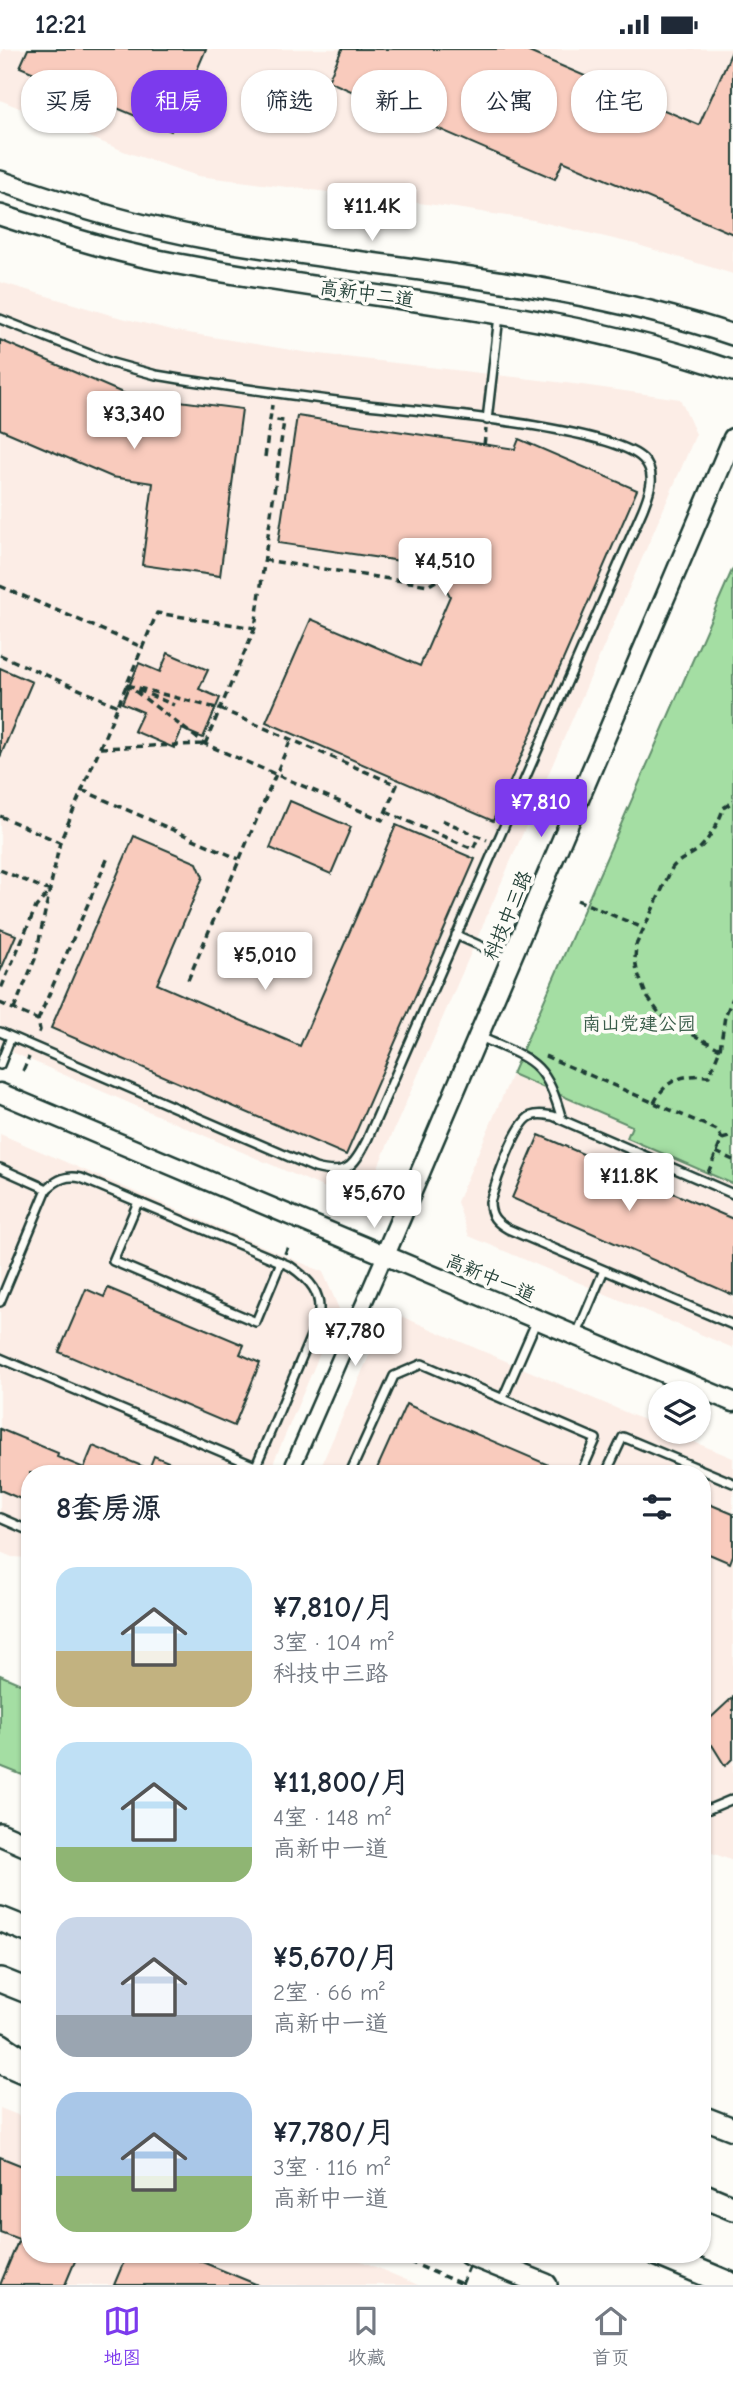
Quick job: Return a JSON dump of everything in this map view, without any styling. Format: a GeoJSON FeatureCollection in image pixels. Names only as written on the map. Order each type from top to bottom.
{"type":"FeatureCollection","features":[{"type":"Feature","properties":{"kind":"highway"},"geometry":{"type":"LineString","coordinates":[[0,1919],[21,1927]]}},
{"type":"Feature","properties":{"kind":"highway"},"geometry":{"type":"LineString","coordinates":[[0,1980],[21,1988]]}},
{"type":"Feature","properties":{"kind":"highway"},"geometry":{"type":"LineString","coordinates":[[0,2045],[21,2059]]}},
{"type":"Feature","properties":{"kind":"highway"},"geometry":{"type":"LineString","coordinates":[[711,2195],[733,2200]]}},
{"type":"Feature","properties":{"kind":"highway"},"geometry":{"type":"LineString","coordinates":[[711,2197],[733,2208]]}},
{"type":"Feature","properties":{"kind":"highway"},"geometry":{"type":"LineString","coordinates":[[679,2263],[732,2285]]}},
{"type":"Feature","properties":{"kind":"main road","name":"高新中二道"},"geometry":{"type":"LineString","coordinates":[[0,181],[136,224],[280,250],[568,292],[636,306],[733,335]]}},
{"type":"Feature","properties":{"kind":"main road","name":"高新中二道"},"geometry":{"type":"LineString","coordinates":[[0,215],[79,240],[156,260],[500,313],[645,342],[733,371]]}},
{"type":"Feature","properties":{"kind":"main road"},"geometry":{"type":"LineString","coordinates":[[0,1834],[21,1843]]}},
{"type":"Feature","properties":{"kind":"main road"},"geometry":{"type":"LineString","coordinates":[[0,2062],[21,2071]]}},
{"type":"Feature","properties":{"kind":"main road"},"geometry":{"type":"LineString","coordinates":[[711,2120],[733,2129]]}},
{"type":"Feature","properties":{"kind":"main road"},"geometry":{"type":"LineString","coordinates":[[493,2263],[546,2285]]}},
{"type":"Feature","properties":{"kind":"street","name":"科技中三路"},"geometry":{"type":"LineString","coordinates":[[385,1255],[733,438]]}},
{"type":"Feature","properties":{"kind":"street","name":"高新中一道"},"geometry":{"type":"LineString","coordinates":[[0,1093],[733,1402]]}},
{"type":"Feature","properties":{"kind":"street"},"geometry":{"type":"LineString","coordinates":[[293,1465],[385,1255]]}},
{"type":"Feature","properties":{"kind":"lane"},"geometry":{"type":"LineString","coordinates":[[486,419],[500,313]]}},
{"type":"Feature","properties":{"kind":"lane"},"geometry":{"type":"LineString","coordinates":[[0,319],[135,371],[182,380],[527,425],[622,446],[636,452],[646,461],[651,470],[652,481],[638,521],[367,1140],[352,1166],[331,1172],[315,1168],[0,1033]]}},
{"type":"Feature","properties":{"kind":"lane"},"geometry":{"type":"LineString","coordinates":[[456,935],[511,959]]}},
{"type":"Feature","properties":{"kind":"lane"},"geometry":{"type":"LineString","coordinates":[[478,1036],[537,1065],[551,1086],[562,1120]]}},
{"type":"Feature","properties":{"kind":"lane"},"geometry":{"type":"LineString","coordinates":[[0,1065],[11,1037]]}},
{"type":"Feature","properties":{"kind":"lane"},"geometry":{"type":"LineString","coordinates":[[733,1194],[562,1120],[542,1114],[531,1116],[524,1121],[492,1192],[490,1211],[494,1219],[508,1229],[733,1325]]}},
{"type":"Feature","properties":{"kind":"lane"},"geometry":{"type":"LineString","coordinates":[[0,1168],[47,1189]]}},
{"type":"Feature","properties":{"kind":"lane"},"geometry":{"type":"LineString","coordinates":[[0,1302],[47,1189],[62,1178],[73,1176],[281,1262],[309,1281],[315,1290],[320,1308],[256,1465]]}},
{"type":"Feature","properties":{"kind":"lane"},"geometry":{"type":"LineString","coordinates":[[138,1202],[113,1261],[256,1322],[281,1262]]}},
{"type":"Feature","properties":{"kind":"lane"},"geometry":{"type":"LineString","coordinates":[[576,1336],[604,1270]]}},
{"type":"Feature","properties":{"kind":"lane"},"geometry":{"type":"LineString","coordinates":[[503,1398],[537,1319]]}},
{"type":"Feature","properties":{"kind":"lane"},"geometry":{"type":"LineString","coordinates":[[0,1358],[243,1465]]}},
{"type":"Feature","properties":{"kind":"lane"},"geometry":{"type":"LineString","coordinates":[[354,1465],[394,1375],[422,1364],[596,1439],[585,1465]]}},
{"type":"Feature","properties":{"kind":"lane"},"geometry":{"type":"LineString","coordinates":[[610,1465],[622,1437],[690,1465]]}},
{"type":"Feature","properties":{"kind":"lane"},"geometry":{"type":"LineString","coordinates":[[711,1474],[733,1483]]}},
{"type":"Feature","properties":{"kind":"lane"},"geometry":{"type":"LineString","coordinates":[[0,1518],[21,1527]]}},
{"type":"Feature","properties":{"kind":"lane"},"geometry":{"type":"LineString","coordinates":[[711,1808],[733,1799]]}},
{"type":"Feature","properties":{"kind":"path"},"geometry":{"type":"LineString","coordinates":[[265,457],[274,392]]}},
{"type":"Feature","properties":{"kind":"path"},"geometry":{"type":"LineString","coordinates":[[205,744],[255,628],[284,421],[270,419]]}},
{"type":"Feature","properties":{"kind":"path"},"geometry":{"type":"LineString","coordinates":[[264,560],[429,585],[441,578]]}},
{"type":"Feature","properties":{"kind":"path"},"geometry":{"type":"LineString","coordinates":[[0,586],[142,647]]}},
{"type":"Feature","properties":{"kind":"path"},"geometry":{"type":"LineString","coordinates":[[13,1009],[35,959],[60,842],[158,613],[255,628]]}},
{"type":"Feature","properties":{"kind":"path"},"geometry":{"type":"LineString","coordinates":[[0,656],[118,706]]}},
{"type":"Feature","properties":{"kind":"path"},"geometry":{"type":"LineString","coordinates":[[127,685],[220,709],[397,785],[382,820],[205,744],[127,685]]}},
{"type":"Feature","properties":{"kind":"path"},"geometry":{"type":"LineString","coordinates":[[127,685],[174,705]]}},
{"type":"Feature","properties":{"kind":"path"},"geometry":{"type":"LineString","coordinates":[[188,980],[291,739]]}},
{"type":"Feature","properties":{"kind":"path"},"geometry":{"type":"LineString","coordinates":[[100,748],[205,744]]}},
{"type":"Feature","properties":{"kind":"path"},"geometry":{"type":"LineString","coordinates":[[82,790],[239,859]]}},
{"type":"Feature","properties":{"kind":"path"},"geometry":{"type":"LineString","coordinates":[[720,1049],[671,1023],[652,1006],[641,983],[635,959],[636,944],[672,869],[679,860],[699,849],[721,818],[723,808],[733,802]]}},
{"type":"Feature","properties":{"kind":"path"},"geometry":{"type":"LineString","coordinates":[[386,812],[473,849],[479,836]]}},
{"type":"Feature","properties":{"kind":"path"},"geometry":{"type":"LineString","coordinates":[[0,817],[60,842]]}},
{"type":"Feature","properties":{"kind":"path"},"geometry":{"type":"LineString","coordinates":[[442,820],[495,843]]}},
{"type":"Feature","properties":{"kind":"path"},"geometry":{"type":"LineString","coordinates":[[38,1020],[109,855]]}},
{"type":"Feature","properties":{"kind":"path"},"geometry":{"type":"LineString","coordinates":[[0,870],[50,891]]}},
{"type":"Feature","properties":{"kind":"path"},"geometry":{"type":"LineString","coordinates":[[0,991],[36,907],[50,891]]}},
{"type":"Feature","properties":{"kind":"path"},"geometry":{"type":"LineString","coordinates":[[577,900],[643,928]]}},
{"type":"Feature","properties":{"kind":"path"},"geometry":{"type":"LineString","coordinates":[[654,1103],[659,1092],[676,1078],[684,1075],[709,1076],[720,1049],[725,1016],[733,997]]}},
{"type":"Feature","properties":{"kind":"path"},"geometry":{"type":"LineString","coordinates":[[540,1054],[717,1130],[722,1139]]}},
{"type":"Feature","properties":{"kind":"path"},"geometry":{"type":"LineString","coordinates":[[704,1181],[722,1139],[733,1136]]}},
{"type":"Feature","properties":{"kind":"path"},"geometry":{"type":"LineString","coordinates":[[716,1152],[733,1160]]}},
{"type":"Feature","properties":{"kind":"path"},"geometry":{"type":"LineString","coordinates":[[412,2263],[463,2285],[469,2263]]}},
{"type":"Feature","properties":{"kind":"shaded area"},"geometry":{"type":"Polygon","coordinates":[[[3,49],[733,49],[733,274],[635,244],[533,220],[443,206],[198,176],[80,133],[117,133],[117,70],[21,70],[21,109],[0,100],[0,56],[3,49]]]}},
{"type":"Feature","properties":{"kind":"shaded area"},"geometry":{"type":"Polygon","coordinates":[[[0,282],[114,316],[176,331],[303,352],[680,399],[696,434],[371,1183],[339,1194],[0,1047],[0,282]]]}},
{"type":"Feature","properties":{"kind":"shaded area"},"geometry":{"type":"Polygon","coordinates":[[[512,1074],[632,1127],[628,1138],[733,1184],[733,1348],[469,1236],[457,1202],[512,1074]]]}},
{"type":"Feature","properties":{"kind":"shaded area"},"geometry":{"type":"Polygon","coordinates":[[[0,1134],[323,1272],[339,1309],[272,1465],[21,1465],[21,1558],[0,1552],[0,1134]]]}},
{"type":"Feature","properties":{"kind":"shaded area"},"geometry":{"type":"Polygon","coordinates":[[[403,1317],[648,1422],[648,1444],[699,1444],[733,1458],[733,1861],[711,1852],[711,1465],[321,1465],[381,1328],[403,1317]]]}},
{"type":"Feature","properties":{"kind":"shaded area"},"geometry":{"type":"Polygon","coordinates":[[[0,2108],[21,2116],[21,2263],[366,2263],[418,2285],[0,2285],[0,2108]]]}},
{"type":"Feature","properties":{"kind":"green space","name":"南山党建公园"},"geometry":{"type":"Polygon","coordinates":[[[733,568],[733,1184],[627,1138],[632,1126],[512,1074],[733,568]]]}},
{"type":"Feature","properties":{"kind":"green space"},"geometry":{"type":"Polygon","coordinates":[[[0,1675],[21,1684],[21,1774],[0,1766],[0,1675]]]}},
{"type":"Feature","properties":{"kind":"building"},"geometry":{"type":"Polygon","coordinates":[[[28,49],[206,49],[197,70],[131,70],[131,114],[117,108],[117,70],[27,70],[20,67],[28,49]]]}},
{"type":"Feature","properties":{"kind":"building"},"geometry":{"type":"Polygon","coordinates":[[[342,49],[522,49],[571,70],[571,133],[667,133],[667,111],[699,125],[733,49],[733,234],[563,161],[555,179],[447,132],[447,70],[351,70],[351,91],[337,85],[337,70],[333,70],[342,49]]]}},
{"type":"Feature","properties":{"kind":"building"},"geometry":{"type":"Polygon","coordinates":[[[0,340],[125,394],[242,409],[220,576],[142,565],[153,483],[112,477],[0,429],[0,340]]]}},
{"type":"Feature","properties":{"kind":"building"},"geometry":{"type":"Polygon","coordinates":[[[297,416],[515,449],[519,439],[637,490],[493,821],[266,722],[311,619],[420,666],[450,596],[434,566],[278,543],[297,416]]]}},
{"type":"Feature","properties":{"kind":"building"},"geometry":{"type":"Polygon","coordinates":[[[168,653],[208,670],[199,689],[220,698],[203,738],[182,729],[174,748],[134,731],[143,712],[122,703],[139,663],[160,672],[168,653]]]}},
{"type":"Feature","properties":{"kind":"building"},"geometry":{"type":"Polygon","coordinates":[[[0,668],[32,682],[0,757],[0,668]]]}},
{"type":"Feature","properties":{"kind":"building"},"geometry":{"type":"Polygon","coordinates":[[[290,801],[351,827],[331,874],[270,848],[290,801]]]}},
{"type":"Feature","properties":{"kind":"building"},"geometry":{"type":"Polygon","coordinates":[[[396,825],[475,859],[346,1155],[51,1028],[134,836],[197,863],[203,877],[157,984],[300,1046],[396,825]]]}},
{"type":"Feature","properties":{"kind":"building"},"geometry":{"type":"Polygon","coordinates":[[[0,929],[16,935],[0,972],[0,929]]]}},
{"type":"Feature","properties":{"kind":"building"},"geometry":{"type":"Polygon","coordinates":[[[539,1135],[733,1219],[733,1295],[512,1198],[539,1135]]]}},
{"type":"Feature","properties":{"kind":"building"},"geometry":{"type":"Polygon","coordinates":[[[108,1288],[244,1345],[240,1354],[260,1363],[234,1426],[59,1352],[86,1289],[104,1297],[108,1288]]]}},
{"type":"Feature","properties":{"kind":"building"},"geometry":{"type":"Polygon","coordinates":[[[406,1404],[548,1465],[379,1465],[406,1404]]]}},
{"type":"Feature","properties":{"kind":"building"},"geometry":{"type":"Polygon","coordinates":[[[0,1429],[58,1453],[57,1457],[77,1465],[21,1465],[21,1499],[0,1490],[0,1429]]]}},
{"type":"Feature","properties":{"kind":"building"},"geometry":{"type":"Polygon","coordinates":[[[93,1446],[139,1465],[85,1465],[93,1446]]]}},
{"type":"Feature","properties":{"kind":"building"},"geometry":{"type":"Polygon","coordinates":[[[154,1456],[176,1465],[151,1465],[154,1456]]]}},
{"type":"Feature","properties":{"kind":"building"},"geometry":{"type":"Polygon","coordinates":[[[711,1505],[733,1514],[733,1555],[730,1563],[711,1555],[711,1505]]]}},
{"type":"Feature","properties":{"kind":"building"},"geometry":{"type":"Polygon","coordinates":[[[733,1697],[733,1758],[725,1766],[711,1745],[711,1718],[733,1697]]]}},
{"type":"Feature","properties":{"kind":"building"},"geometry":{"type":"Polygon","coordinates":[[[0,2157],[21,2165],[21,2263],[74,2263],[65,2285],[0,2285],[19,2239],[0,2232],[0,2157]]]}},
{"type":"Feature","properties":{"kind":"building"},"geometry":{"type":"Polygon","coordinates":[[[123,2263],[205,2263],[258,2285],[114,2285],[123,2263]]]}}]}
